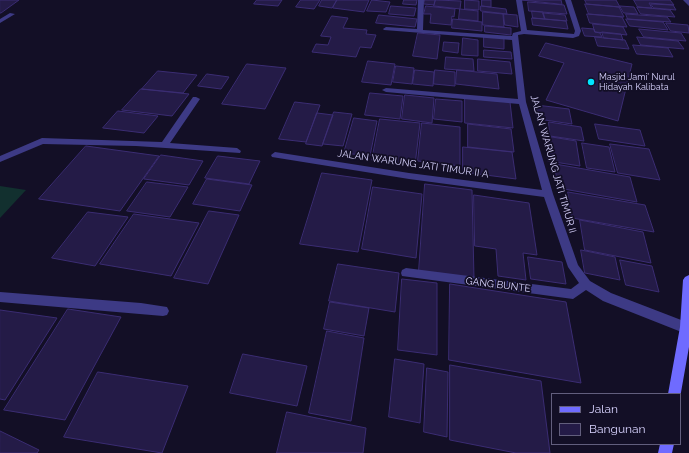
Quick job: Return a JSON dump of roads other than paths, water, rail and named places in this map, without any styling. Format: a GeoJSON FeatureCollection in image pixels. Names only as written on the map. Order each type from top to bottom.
{"type":"FeatureCollection","features":[{"type":"Feature","properties":{"kind":"main road"},"geometry":{"type":"LineString","coordinates":[[675,393],[687,328],[689,280]]}},
{"type":"Feature","properties":{"kind":"street"},"geometry":{"type":"LineString","coordinates":[[420,31],[421,0]]}},
{"type":"Feature","properties":{"kind":"street","name":"JALAN WARUNG JATI TIMUR II"},"geometry":{"type":"LineString","coordinates":[[519,0],[522,102],[548,194],[573,267],[586,284],[607,297],[687,328]]}},
{"type":"Feature","properties":{"kind":"street"},"geometry":{"type":"LineString","coordinates":[[386,29],[573,36],[577,35],[578,31],[568,0]]}},
{"type":"Feature","properties":{"kind":"street"},"geometry":{"type":"LineString","coordinates":[[686,0],[689,4]]}},
{"type":"Feature","properties":{"kind":"street"},"geometry":{"type":"LineString","coordinates":[[0,22],[12,14]]}},
{"type":"Feature","properties":{"kind":"street"},"geometry":{"type":"LineString","coordinates":[[386,90],[522,102]]}},
{"type":"Feature","properties":{"kind":"street"},"geometry":{"type":"LineString","coordinates":[[164,145],[196,99]]}},
{"type":"Feature","properties":{"kind":"street"},"geometry":{"type":"LineString","coordinates":[[0,159],[42,141],[164,145],[237,151]]}},
{"type":"Feature","properties":{"kind":"street","name":"JALAN WARUNG JATI TIMUR II A"},"geometry":{"type":"LineString","coordinates":[[275,155],[409,176],[548,194]]}},
{"type":"Feature","properties":{"kind":"street","name":"GANG BUNTE"},"geometry":{"type":"LineString","coordinates":[[406,273],[573,294],[586,284]]}},
{"type":"Feature","properties":{"kind":"street"},"geometry":{"type":"LineString","coordinates":[[0,297],[163,311]]}},
{"type":"Feature","properties":{"kind":"place","name":"Masjid Jami' Nurul Hidayah Kalibata"},"geometry":{"type":"Point","coordinates":[591,82]}}]}
